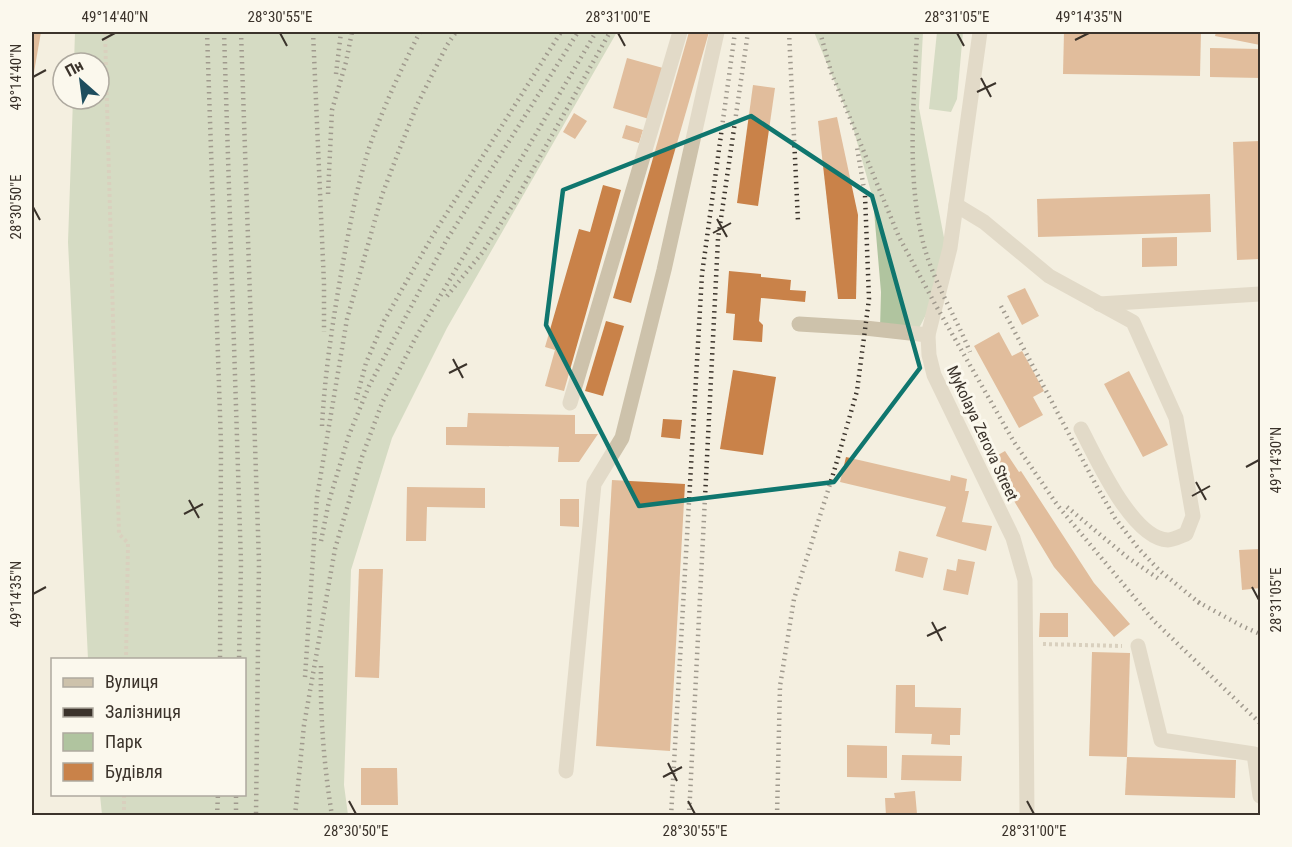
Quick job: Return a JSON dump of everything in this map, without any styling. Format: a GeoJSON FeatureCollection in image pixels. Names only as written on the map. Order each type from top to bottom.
{"type":"FeatureCollection","features":[{"type":"Feature","properties":{"kind":"street"},"geometry":{"type":"LineString","coordinates":[[570,403],[680,32]]}},
{"type":"Feature","properties":{"kind":"street"},"geometry":{"type":"LineString","coordinates":[[566,771],[594,484],[622,438],[664,270],[717,32]]}},
{"type":"Feature","properties":{"kind":"street","name":"Mykolaya Zerova Street"},"geometry":{"type":"LineString","coordinates":[[980,32],[950,248],[928,335],[929,356],[934,375],[1013,538],[1025,580],[1027,816]]}},
{"type":"Feature","properties":{"kind":"street"},"geometry":{"type":"LineString","coordinates":[[956,205],[984,222],[1049,276],[1133,322],[1176,418],[1193,516],[1186,534],[1168,540],[1152,535],[1137,522],[1119,499],[1081,429]]}},
{"type":"Feature","properties":{"kind":"street"},"geometry":{"type":"LineString","coordinates":[[1099,304],[1260,294]]}},
{"type":"Feature","properties":{"kind":"street"},"geometry":{"type":"LineString","coordinates":[[799,324],[928,335]]}},
{"type":"Feature","properties":{"kind":"street"},"geometry":{"type":"LineString","coordinates":[[1138,646],[1161,740],[1254,754],[1260,796]]}},
{"type":"Feature","properties":{"kind":"path"},"geometry":{"type":"LineString","coordinates":[[105,32],[119,534],[128,543],[126,658]]}},
{"type":"Feature","properties":{"kind":"path"},"geometry":{"type":"LineString","coordinates":[[1026,643],[1138,646]]}},
{"type":"Feature","properties":{"kind":"path"},"geometry":{"type":"LineString","coordinates":[[124,796],[124,816]]}},
{"type":"Feature","properties":{"kind":"highlighted area"},"geometry":{"type":"Polygon","coordinates":[[[751,116],[872,196],[920,368],[834,482],[639,506],[546,325],[563,190],[751,116]]]}},
{"type":"Feature","properties":{"kind":"green space"},"geometry":{"type":"Polygon","coordinates":[[[75,32],[617,32],[447,328],[392,438],[351,570],[344,785],[348,815],[102,815],[100,796],[246,796],[246,658],[88,658],[68,242],[73,111],[111,111],[111,51],[74,51],[75,32]]]}},
{"type":"Feature","properties":{"kind":"green space"},"geometry":{"type":"Polygon","coordinates":[[[814,32],[923,32],[919,108],[946,248],[930,307],[917,332],[880,329],[881,292],[873,199],[852,124],[814,32]]]}},
{"type":"Feature","properties":{"kind":"green space"},"geometry":{"type":"Polygon","coordinates":[[[937,32],[963,32],[957,99],[951,112],[929,109],[937,32]]]}},
{"type":"Feature","properties":{"kind":"building"},"geometry":{"type":"Polygon","coordinates":[[[32,32],[41,32],[33,78],[32,78],[32,32]]]}},
{"type":"Feature","properties":{"kind":"building"},"geometry":{"type":"Polygon","coordinates":[[[689,32],[709,32],[631,303],[613,298],[689,32]]]}},
{"type":"Feature","properties":{"kind":"building"},"geometry":{"type":"Polygon","coordinates":[[[1064,32],[1201,32],[1200,76],[1063,74],[1064,32]]]}},
{"type":"Feature","properties":{"kind":"building"},"geometry":{"type":"Polygon","coordinates":[[[1216,32],[1260,32],[1260,45],[1215,36],[1216,32]]]}},
{"type":"Feature","properties":{"kind":"building"},"geometry":{"type":"Polygon","coordinates":[[[1210,48],[1260,49],[1260,78],[1210,77],[1210,48]]]}},
{"type":"Feature","properties":{"kind":"building"},"geometry":{"type":"Polygon","coordinates":[[[627,58],[663,68],[649,119],[613,108],[627,58]]]}},
{"type":"Feature","properties":{"kind":"building"},"geometry":{"type":"Polygon","coordinates":[[[753,85],[775,88],[758,206],[737,203],[753,85]]]}},
{"type":"Feature","properties":{"kind":"building"},"geometry":{"type":"Polygon","coordinates":[[[574,113],[587,121],[575,139],[563,132],[574,113]]]}},
{"type":"Feature","properties":{"kind":"building"},"geometry":{"type":"Polygon","coordinates":[[[837,117],[858,215],[856,299],[838,299],[818,121],[837,117]]]}},
{"type":"Feature","properties":{"kind":"building"},"geometry":{"type":"Polygon","coordinates":[[[626,125],[643,130],[639,143],[622,138],[626,125]]]}},
{"type":"Feature","properties":{"kind":"building"},"geometry":{"type":"Polygon","coordinates":[[[1260,141],[1260,259],[1237,260],[1233,142],[1260,141]]]}},
{"type":"Feature","properties":{"kind":"building"},"geometry":{"type":"Polygon","coordinates":[[[603,185],[621,190],[564,391],[545,386],[555,350],[545,347],[579,229],[590,232],[603,185]]]}},
{"type":"Feature","properties":{"kind":"building"},"geometry":{"type":"Polygon","coordinates":[[[1210,194],[1211,232],[1038,237],[1037,199],[1210,194]]]}},
{"type":"Feature","properties":{"kind":"building"},"geometry":{"type":"Polygon","coordinates":[[[1177,237],[1177,266],[1142,267],[1142,238],[1177,237]]]}},
{"type":"Feature","properties":{"kind":"building"},"geometry":{"type":"Polygon","coordinates":[[[729,271],[791,280],[790,290],[806,291],[805,302],[761,298],[759,321],[763,325],[762,342],[733,340],[735,314],[726,313],[729,271]]]}},
{"type":"Feature","properties":{"kind":"building"},"geometry":{"type":"Polygon","coordinates":[[[1025,288],[1039,316],[1022,325],[1007,296],[1025,288]]]}},
{"type":"Feature","properties":{"kind":"building"},"geometry":{"type":"Polygon","coordinates":[[[606,321],[624,326],[603,396],[585,391],[606,321]]]}},
{"type":"Feature","properties":{"kind":"building"},"geometry":{"type":"Polygon","coordinates":[[[999,332],[1012,356],[1022,351],[1044,391],[1033,397],[1043,415],[1019,428],[974,346],[999,332]]]}},
{"type":"Feature","properties":{"kind":"building"},"geometry":{"type":"Polygon","coordinates":[[[733,370],[776,377],[763,455],[720,449],[733,370]]]}},
{"type":"Feature","properties":{"kind":"building"},"geometry":{"type":"Polygon","coordinates":[[[1129,371],[1168,445],[1143,457],[1104,384],[1129,371]]]}},
{"type":"Feature","properties":{"kind":"building"},"geometry":{"type":"Polygon","coordinates":[[[468,413],[575,415],[575,434],[598,434],[579,462],[558,462],[559,447],[446,445],[446,427],[467,427],[468,413]]]}},
{"type":"Feature","properties":{"kind":"building"},"geometry":{"type":"Polygon","coordinates":[[[663,419],[682,420],[680,439],[661,437],[663,419]]]}},
{"type":"Feature","properties":{"kind":"building"},"geometry":{"type":"Polygon","coordinates":[[[1005,451],[1019,472],[1021,471],[1094,583],[1130,624],[1114,637],[1054,567],[1002,481],[1004,480],[991,459],[1005,451]]]}},
{"type":"Feature","properties":{"kind":"building"},"geometry":{"type":"Polygon","coordinates":[[[846,457],[950,481],[951,475],[967,479],[965,491],[969,491],[962,522],[992,526],[986,551],[936,536],[946,507],[840,482],[846,457]]]}},
{"type":"Feature","properties":{"kind":"building"},"geometry":{"type":"Polygon","coordinates":[[[612,480],[685,484],[670,751],[596,746],[612,480]]]}},
{"type":"Feature","properties":{"kind":"building"},"geometry":{"type":"Polygon","coordinates":[[[407,487],[485,488],[485,508],[427,507],[426,541],[406,541],[407,487]]]}},
{"type":"Feature","properties":{"kind":"building"},"geometry":{"type":"Polygon","coordinates":[[[560,499],[579,499],[579,527],[560,526],[560,499]]]}},
{"type":"Feature","properties":{"kind":"building"},"geometry":{"type":"Polygon","coordinates":[[[1260,549],[1260,588],[1242,590],[1239,550],[1260,549]]]}},
{"type":"Feature","properties":{"kind":"building"},"geometry":{"type":"Polygon","coordinates":[[[899,551],[928,558],[923,578],[895,571],[899,551]]]}},
{"type":"Feature","properties":{"kind":"building"},"geometry":{"type":"Polygon","coordinates":[[[958,559],[975,562],[968,595],[943,590],[947,569],[956,571],[958,559]]]}},
{"type":"Feature","properties":{"kind":"building"},"geometry":{"type":"Polygon","coordinates":[[[359,569],[383,569],[379,678],[355,677],[359,569]]]}},
{"type":"Feature","properties":{"kind":"building"},"geometry":{"type":"Polygon","coordinates":[[[1040,613],[1068,613],[1068,637],[1039,637],[1040,613]]]}},
{"type":"Feature","properties":{"kind":"building"},"geometry":{"type":"Polygon","coordinates":[[[1092,652],[1130,653],[1127,757],[1089,756],[1092,652]]]}},
{"type":"Feature","properties":{"kind":"building"},"geometry":{"type":"Polygon","coordinates":[[[896,685],[915,685],[915,707],[961,708],[960,735],[950,735],[950,745],[931,744],[932,734],[895,733],[896,685]]]}},
{"type":"Feature","properties":{"kind":"building"},"geometry":{"type":"Polygon","coordinates":[[[847,745],[887,746],[887,778],[847,777],[847,745]]]}},
{"type":"Feature","properties":{"kind":"building"},"geometry":{"type":"Polygon","coordinates":[[[902,755],[962,756],[961,781],[901,780],[902,755]]]}},
{"type":"Feature","properties":{"kind":"building"},"geometry":{"type":"Polygon","coordinates":[[[1127,757],[1236,760],[1235,798],[1125,795],[1127,757]]]}},
{"type":"Feature","properties":{"kind":"building"},"geometry":{"type":"Polygon","coordinates":[[[361,768],[397,768],[398,805],[361,805],[361,768]]]}},
{"type":"Feature","properties":{"kind":"building"},"geometry":{"type":"Polygon","coordinates":[[[915,791],[917,814],[886,816],[885,798],[895,798],[894,793],[915,791]]]}},
{"type":"Feature","properties":{"kind":"railway"},"geometry":{"type":"LineString","coordinates":[[207,32],[221,444],[220,658]]}},
{"type":"Feature","properties":{"kind":"railway"},"geometry":{"type":"LineString","coordinates":[[224,32],[241,563],[239,658]]}},
{"type":"Feature","properties":{"kind":"railway"},"geometry":{"type":"LineString","coordinates":[[241,32],[259,562],[256,816]]}},
{"type":"Feature","properties":{"kind":"railway"},"geometry":{"type":"LineString","coordinates":[[313,32],[324,332]]}},
{"type":"Feature","properties":{"kind":"railway"},"geometry":{"type":"LineString","coordinates":[[336,74],[341,32]]}},
{"type":"Feature","properties":{"kind":"railway"},"geometry":{"type":"LineString","coordinates":[[328,194],[332,110],[352,32]]}},
{"type":"Feature","properties":{"kind":"railway"},"geometry":{"type":"LineString","coordinates":[[322,426],[333,320],[358,187],[381,116],[420,32]]}},
{"type":"Feature","properties":{"kind":"railway"},"geometry":{"type":"LineString","coordinates":[[305,677],[317,497],[347,319],[382,195],[417,105],[447,45],[456,32]]}},
{"type":"Feature","properties":{"kind":"railway"},"geometry":{"type":"LineString","coordinates":[[356,400],[366,363],[384,321],[433,235],[561,32]]}},
{"type":"Feature","properties":{"kind":"railway"},"geometry":{"type":"LineString","coordinates":[[321,541],[329,501],[349,435],[369,386],[446,241],[578,32]]}},
{"type":"Feature","properties":{"kind":"railway"},"geometry":{"type":"LineString","coordinates":[[295,816],[304,725],[335,549],[362,457],[382,403],[416,337],[596,32]]}},
{"type":"Feature","properties":{"kind":"railway"},"geometry":{"type":"LineString","coordinates":[[447,296],[482,253],[514,203],[610,32]]}},
{"type":"Feature","properties":{"kind":"railway"},"geometry":{"type":"LineString","coordinates":[[671,816],[702,274],[735,32]]}},
{"type":"Feature","properties":{"kind":"railway"},"geometry":{"type":"LineString","coordinates":[[689,816],[718,239],[748,32]]}},
{"type":"Feature","properties":{"kind":"railway"},"geometry":{"type":"LineString","coordinates":[[789,32],[798,221]]}},
{"type":"Feature","properties":{"kind":"railway"},"geometry":{"type":"LineString","coordinates":[[820,32],[831,72],[899,237],[1014,442],[1058,506],[1154,621],[1260,723]]}},
{"type":"Feature","properties":{"kind":"railway"},"geometry":{"type":"LineString","coordinates":[[917,32],[913,167],[918,220],[933,273],[970,352]]}},
{"type":"Feature","properties":{"kind":"railway"},"geometry":{"type":"LineString","coordinates":[[777,816],[780,686],[794,599],[857,391],[869,299],[865,195],[857,147]]}},
{"type":"Feature","properties":{"kind":"railway"},"geometry":{"type":"LineString","coordinates":[[1001,306],[1115,518],[1138,548],[1159,570],[1203,606]]}},
{"type":"Feature","properties":{"kind":"railway"},"geometry":{"type":"LineString","coordinates":[[1067,507],[1127,557],[1159,579]]}},
{"type":"Feature","properties":{"kind":"railway"},"geometry":{"type":"LineString","coordinates":[[1198,602],[1260,634]]}},
{"type":"Feature","properties":{"kind":"railway"},"geometry":{"type":"LineString","coordinates":[[321,666],[323,741],[332,816]]}},
{"type":"Feature","properties":{"kind":"railway"},"geometry":{"type":"LineString","coordinates":[[217,816],[218,796]]}},
{"type":"Feature","properties":{"kind":"railway"},"geometry":{"type":"LineString","coordinates":[[236,796],[236,816]]}}]}
